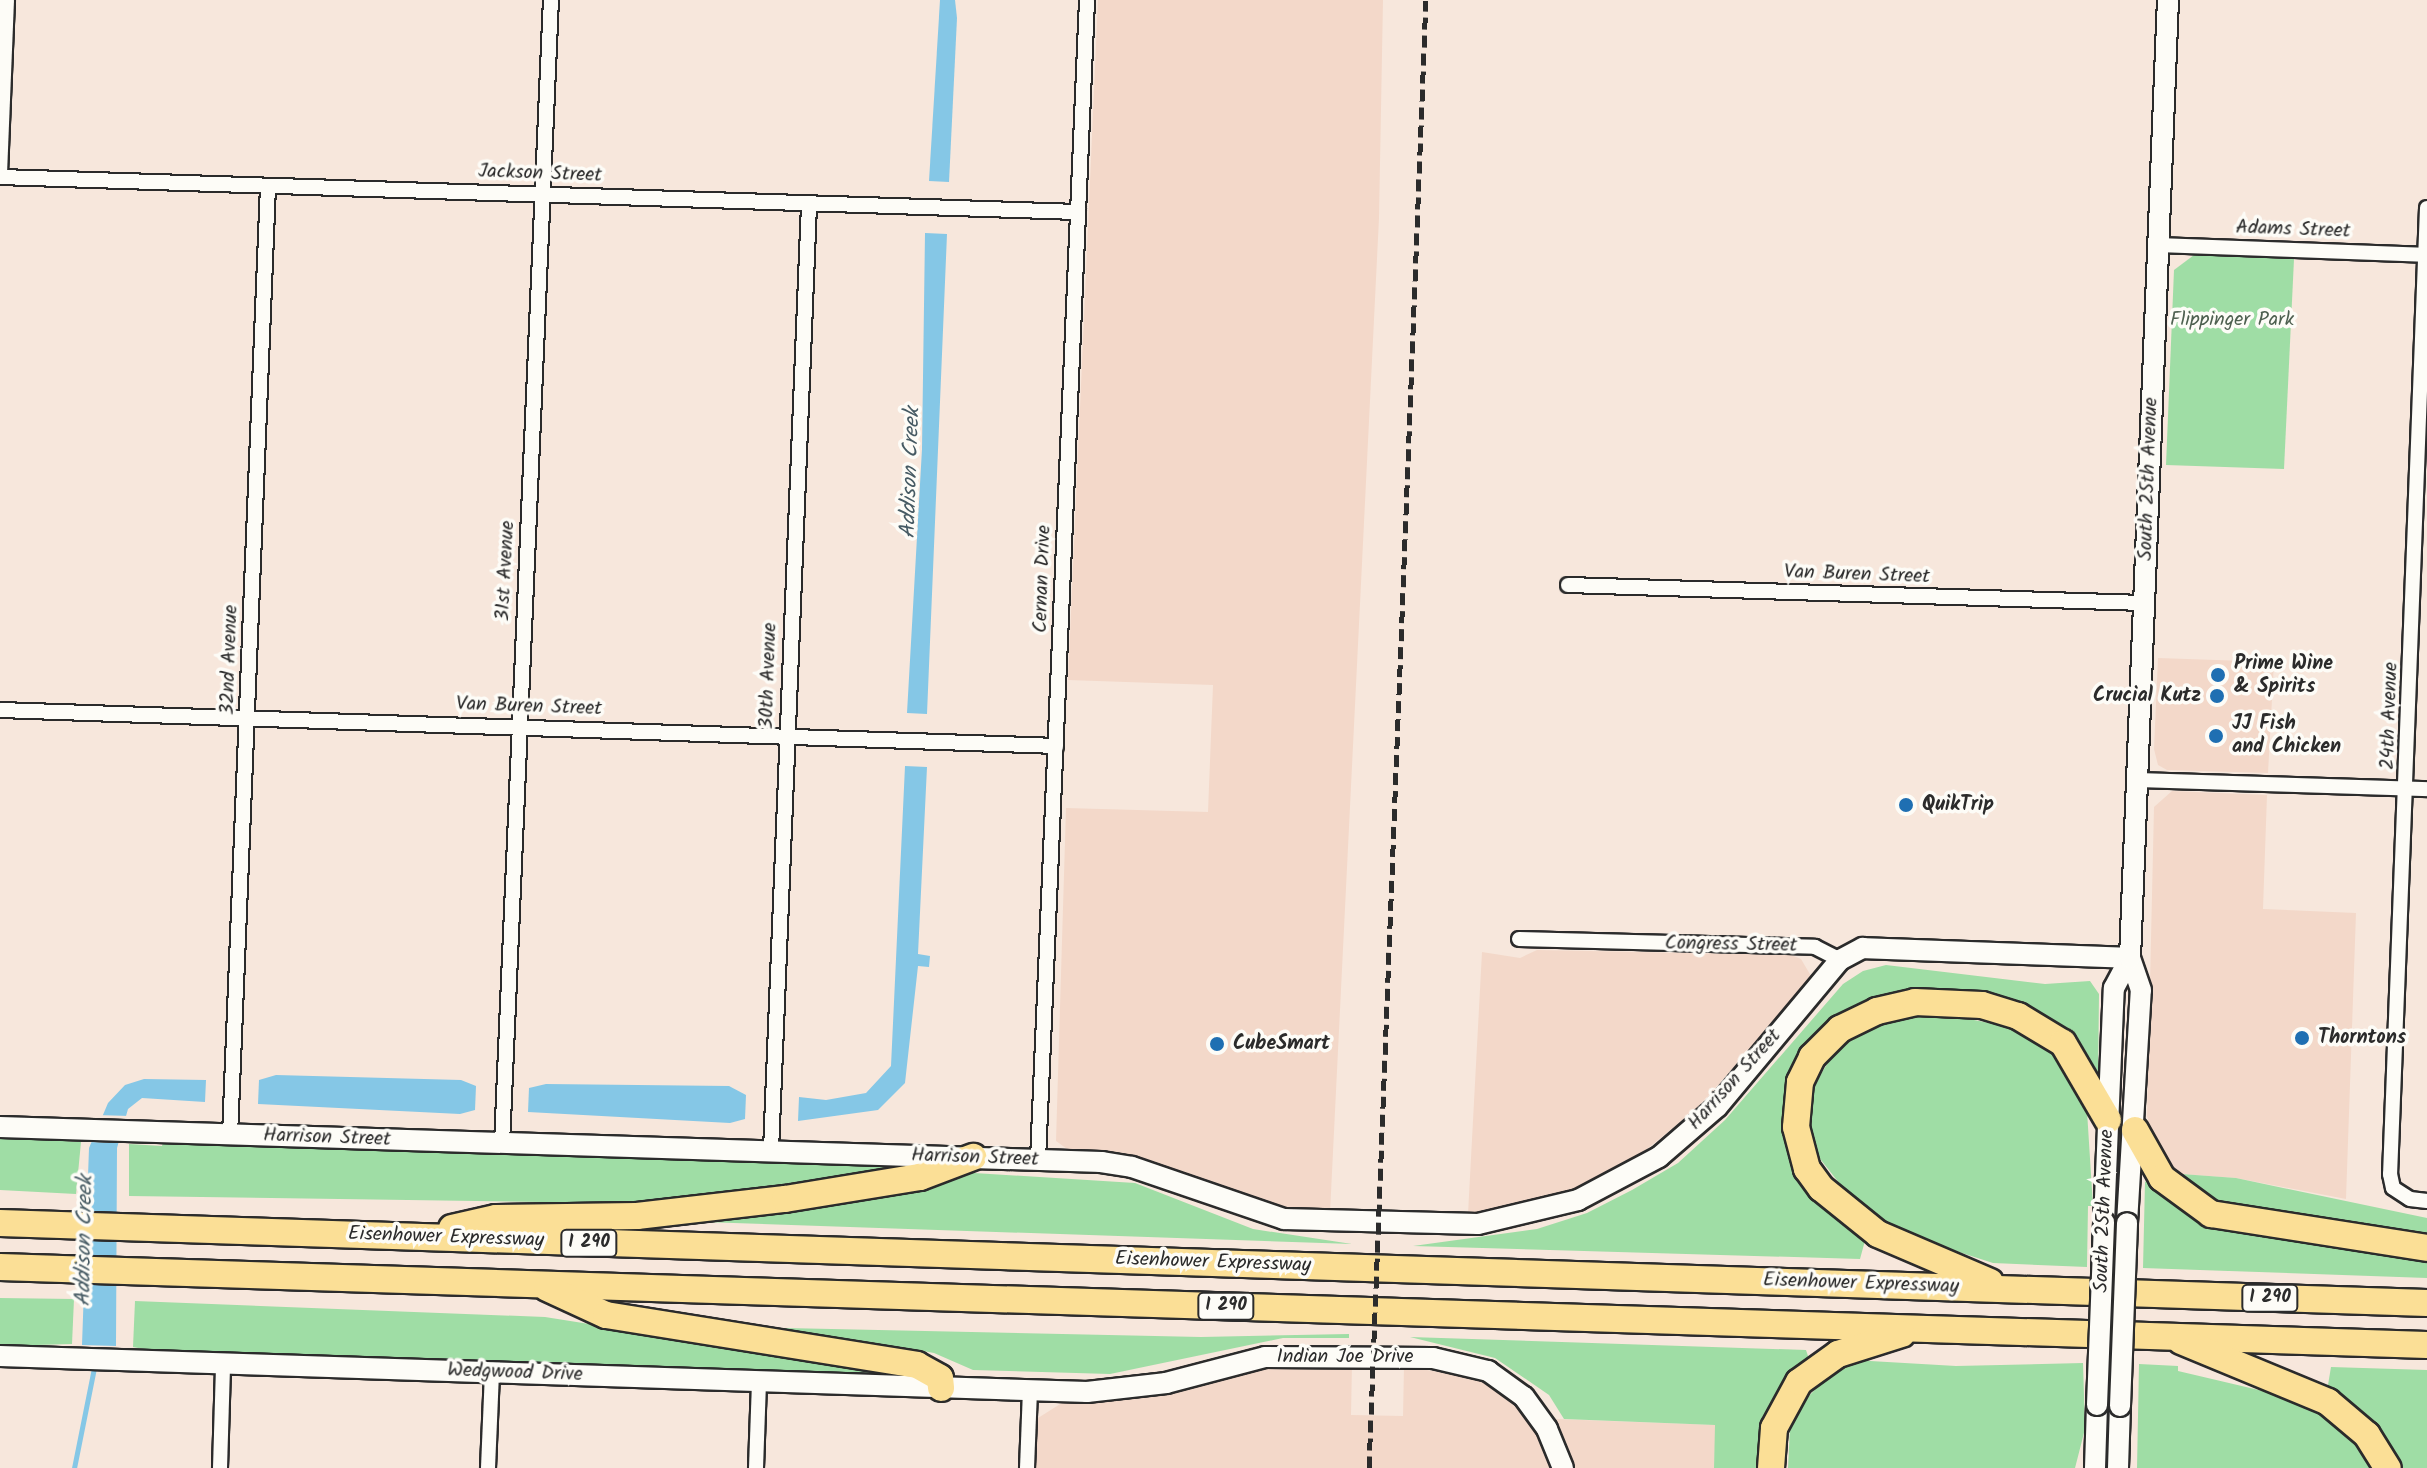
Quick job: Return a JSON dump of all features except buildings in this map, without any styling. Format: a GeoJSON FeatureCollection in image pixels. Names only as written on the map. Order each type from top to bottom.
{"type":"FeatureCollection","features":[{"type":"Feature","properties":{"kind":"highway"},"geometry":{"type":"LineString","coordinates":[[2008,1289],[1878,1234],[1821,1188],[1807,1169],[1796,1127],[1800,1082],[1812,1057],[1840,1029],[1877,1011],[1937,1001],[1982,1005],[2018,1016],[2063,1043],[2108,1120]]}},
{"type":"Feature","properties":{"kind":"highway"},"geometry":{"type":"LineString","coordinates":[[2135,1130],[2162,1178],[2211,1214],[2427,1248]]}},
{"type":"Feature","properties":{"kind":"highway"},"geometry":{"type":"LineString","coordinates":[[413,1237],[496,1218],[637,1216],[785,1199],[920,1177],[973,1157]]}},
{"type":"Feature","properties":{"kind":"highway","name":"Eisenhower Expressway"},"geometry":{"type":"LineString","coordinates":[[0,1223],[2427,1303]]}},
{"type":"Feature","properties":{"kind":"highway","name":"Eisenhower Expressway"},"geometry":{"type":"LineString","coordinates":[[0,1267],[2427,1345]]}},
{"type":"Feature","properties":{"kind":"highway"},"geometry":{"type":"LineString","coordinates":[[537,1283],[606,1315],[917,1365],[940,1378],[941,1388]]}},
{"type":"Feature","properties":{"kind":"highway"},"geometry":{"type":"LineString","coordinates":[[1771,1468],[1774,1428],[1799,1382],[1838,1354],[1916,1329]]}},
{"type":"Feature","properties":{"kind":"highway"},"geometry":{"type":"LineString","coordinates":[[2174,1338],[2328,1402],[2367,1435],[2388,1468]]}},
{"type":"Feature","properties":{"kind":"street"},"geometry":{"type":"LineString","coordinates":[[0,176],[7,0]]}},
{"type":"Feature","properties":{"kind":"street","name":"31st Avenue"},"geometry":{"type":"LineString","coordinates":[[502,1144],[551,0]]}},
{"type":"Feature","properties":{"kind":"street","name":"Cernan Drive"},"geometry":{"type":"LineString","coordinates":[[1038,1160],[1087,0]]}},
{"type":"Feature","properties":{"kind":"street","name":"South 25th Avenue"},"geometry":{"type":"LineString","coordinates":[[2118,1468],[2127,1223],[2135,1130],[2141,990],[2130,958],[2168,0]]}},
{"type":"Feature","properties":{"kind":"street","name":"Jackson Street"},"geometry":{"type":"LineString","coordinates":[[0,176],[1078,212]]}},
{"type":"Feature","properties":{"kind":"street","name":"32nd Avenue"},"geometry":{"type":"LineString","coordinates":[[230,1136],[268,186]]}},
{"type":"Feature","properties":{"kind":"street","name":"30th Avenue"},"geometry":{"type":"LineString","coordinates":[[771,1151],[809,203]]}},
{"type":"Feature","properties":{"kind":"street","name":"24th Avenue"},"geometry":{"type":"LineString","coordinates":[[2427,208],[2408,789],[2390,1174],[2393,1188],[2427,1201]]}},
{"type":"Feature","properties":{"kind":"street","name":"Adams Street"},"geometry":{"type":"LineString","coordinates":[[2158,245],[2426,254]]}},
{"type":"Feature","properties":{"kind":"street","name":"Van Buren Street"},"geometry":{"type":"LineString","coordinates":[[1568,585],[2145,603]]}},
{"type":"Feature","properties":{"kind":"street","name":"Van Buren Street"},"geometry":{"type":"LineString","coordinates":[[0,710],[248,716],[1056,746]]}},
{"type":"Feature","properties":{"kind":"street"},"geometry":{"type":"LineString","coordinates":[[2137,780],[2427,789]]}},
{"type":"Feature","properties":{"kind":"street","name":"Congress Street"},"geometry":{"type":"LineString","coordinates":[[1519,939],[1815,947],[1840,960]]}},
{"type":"Feature","properties":{"kind":"street"},"geometry":{"type":"LineString","coordinates":[[1840,960],[1863,948],[2130,958]]}},
{"type":"Feature","properties":{"kind":"street","name":"South 25th Avenue"},"geometry":{"type":"LineString","coordinates":[[2095,1468],[2114,988],[2130,958]]}},
{"type":"Feature","properties":{"kind":"street","name":"Harrison Street"},"geometry":{"type":"LineString","coordinates":[[0,1127],[1038,1160],[1132,1167],[1257,1213],[1303,1221],[1448,1226],[1545,1211],[1633,1173],[1689,1133],[1840,960]]}},
{"type":"Feature","properties":{"kind":"street","name":"Indian Joe Drive"},"geometry":{"type":"LineString","coordinates":[[1030,1391],[1130,1390],[1293,1354],[1450,1360],[1488,1371],[1524,1397],[1547,1429],[1563,1468]]}},
{"type":"Feature","properties":{"kind":"street","name":"Wedgwood Drive"},"geometry":{"type":"LineString","coordinates":[[0,1356],[1030,1391]]}},
{"type":"Feature","properties":{"kind":"street"},"geometry":{"type":"LineString","coordinates":[[220,1468],[223,1364]]}},
{"type":"Feature","properties":{"kind":"street"},"geometry":{"type":"LineString","coordinates":[[488,1468],[492,1372]]}},
{"type":"Feature","properties":{"kind":"street"},"geometry":{"type":"LineString","coordinates":[[756,1468],[759,1382]]}},
{"type":"Feature","properties":{"kind":"street"},"geometry":{"type":"LineString","coordinates":[[1027,1468],[1030,1391]]}},
{"type":"Feature","properties":{"kind":"shaded area"},"geometry":{"type":"Polygon","coordinates":[[[1098,0],[1383,0],[1379,218],[1330,1213],[1276,1207],[1160,1164],[1070,1151],[1056,1141],[1066,808],[1208,812],[1213,685],[1068,680],[1098,0]]]}},
{"type":"Feature","properties":{"kind":"shaded area"},"geometry":{"type":"Polygon","coordinates":[[[2158,658],[2274,662],[2268,773],[2167,770],[2158,765],[2154,749],[2158,658]]]}},
{"type":"Feature","properties":{"kind":"shaded area","name":"Thorntons"},"geometry":{"type":"Polygon","coordinates":[[[2172,791],[2267,795],[2263,909],[2356,913],[2346,1199],[2236,1178],[2168,1173],[2154,1144],[2147,1116],[2154,807],[2172,791]]]}},
{"type":"Feature","properties":{"kind":"shaded area"},"geometry":{"type":"Polygon","coordinates":[[[1537,950],[1791,955],[1801,959],[1811,976],[1703,1103],[1630,1163],[1555,1197],[1468,1214],[1482,952],[1520,958],[1537,950]]]}},
{"type":"Feature","properties":{"kind":"shaded area"},"geometry":{"type":"Polygon","coordinates":[[[1352,1365],[1351,1415],[1403,1416],[1404,1366],[1484,1380],[1528,1418],[1552,1468],[1036,1468],[1038,1418],[1065,1401],[1149,1397],[1279,1366],[1352,1365]]]}},
{"type":"Feature","properties":{"kind":"shaded area"},"geometry":{"type":"Polygon","coordinates":[[[1556,1419],[1716,1425],[1714,1468],[1573,1468],[1556,1419]]]}},
{"type":"Feature","properties":{"kind":"green space","name":"Flippinger Park"},"geometry":{"type":"Polygon","coordinates":[[[2194,255],[2294,259],[2284,469],[2166,465],[2174,270],[2194,255]]]}},
{"type":"Feature","properties":{"kind":"green space"},"geometry":{"type":"Polygon","coordinates":[[[1886,965],[2045,984],[2090,981],[2099,994],[2098,1081],[2078,1047],[1902,995],[1790,1078],[1785,1100],[1784,1119],[1866,1237],[1860,1259],[1413,1246],[1537,1229],[1587,1213],[1678,1163],[1725,1120],[1843,984],[1863,971],[1886,965]]]}},
{"type":"Feature","properties":{"kind":"green space"},"geometry":{"type":"Polygon","coordinates":[[[1943,1014],[2005,1026],[2066,1057],[2085,1095],[2087,1111],[2093,1206],[2088,1206],[2087,1267],[1993,1263],[1934,1244],[1892,1225],[1851,1198],[1817,1155],[1807,1115],[1810,1092],[1835,1051],[1881,1022],[1943,1014]]]}},
{"type":"Feature","properties":{"kind":"green space"},"geometry":{"type":"Polygon","coordinates":[[[0,1137],[81,1142],[76,1194],[0,1190],[0,1137]]]}},
{"type":"Feature","properties":{"kind":"green space"},"geometry":{"type":"Polygon","coordinates":[[[163,1142],[908,1166],[683,1204],[129,1196],[129,1144],[162,1146],[163,1142]]]}},
{"type":"Feature","properties":{"kind":"green space"},"geometry":{"type":"Polygon","coordinates":[[[973,1169],[974,1173],[1135,1183],[1253,1229],[1352,1244],[703,1222],[704,1217],[932,1185],[973,1169]]]}},
{"type":"Feature","properties":{"kind":"green space"},"geometry":{"type":"Polygon","coordinates":[[[2168,1173],[2236,1178],[2427,1218],[2427,1239],[2222,1209],[2168,1173]]]}},
{"type":"Feature","properties":{"kind":"green space"},"geometry":{"type":"Polygon","coordinates":[[[2152,1176],[2178,1206],[2196,1216],[2427,1257],[2427,1278],[2143,1268],[2145,1182],[2152,1176]]]}},
{"type":"Feature","properties":{"kind":"green space"},"geometry":{"type":"Polygon","coordinates":[[[0,1298],[74,1299],[72,1344],[0,1346],[0,1298]]]}},
{"type":"Feature","properties":{"kind":"green space"},"geometry":{"type":"Polygon","coordinates":[[[135,1301],[545,1317],[916,1376],[154,1351],[133,1347],[135,1301]]]}},
{"type":"Feature","properties":{"kind":"green space"},"geometry":{"type":"Polygon","coordinates":[[[740,1327],[1201,1337],[1349,1334],[1349,1338],[1283,1338],[1110,1374],[973,1370],[934,1353],[918,1350],[917,1355],[740,1327]]]}},
{"type":"Feature","properties":{"kind":"green space"},"geometry":{"type":"Polygon","coordinates":[[[1410,1337],[1806,1350],[1810,1362],[1763,1468],[1714,1468],[1715,1425],[1564,1419],[1549,1395],[1495,1358],[1410,1337]]]}},
{"type":"Feature","properties":{"kind":"green space"},"geometry":{"type":"Polygon","coordinates":[[[1853,1360],[1956,1366],[2083,1363],[2085,1429],[2075,1468],[1788,1468],[1790,1428],[1802,1403],[1835,1369],[1853,1360]]]}},
{"type":"Feature","properties":{"kind":"green space"},"geometry":{"type":"Polygon","coordinates":[[[2139,1364],[2178,1366],[2178,1371],[2280,1395],[2316,1412],[2354,1441],[2373,1468],[2137,1468],[2139,1364]]]}},
{"type":"Feature","properties":{"kind":"green space"},"geometry":{"type":"Polygon","coordinates":[[[2331,1367],[2427,1370],[2427,1468],[2399,1468],[2327,1391],[2331,1367]]]}},
{"type":"Feature","properties":{"kind":"water"},"geometry":{"type":"Polygon","coordinates":[[[940,0],[955,0],[957,18],[949,182],[929,181],[940,0]]]}},
{"type":"Feature","properties":{"kind":"water"},"geometry":{"type":"Polygon","coordinates":[[[925,233],[947,234],[927,714],[907,713],[922,449],[925,233]]]}},
{"type":"Feature","properties":{"kind":"water"},"geometry":{"type":"Polygon","coordinates":[[[905,766],[927,767],[918,954],[930,956],[929,967],[918,966],[905,1083],[878,1110],[798,1121],[799,1097],[826,1100],[866,1093],[891,1066],[905,766]]]}},
{"type":"Feature","properties":{"kind":"water"},"geometry":{"type":"Polygon","coordinates":[[[276,1075],[461,1080],[476,1086],[475,1110],[460,1114],[258,1104],[259,1080],[276,1075]]]}},
{"type":"Feature","properties":{"kind":"water"},"geometry":{"type":"Polygon","coordinates":[[[144,1079],[206,1080],[205,1102],[142,1098],[128,1109],[117,1148],[116,1346],[82,1345],[89,1148],[108,1103],[125,1085],[144,1079]]]}},
{"type":"Feature","properties":{"kind":"water"},"geometry":{"type":"Polygon","coordinates":[[[546,1084],[729,1086],[746,1095],[745,1119],[730,1123],[528,1112],[529,1088],[546,1084]]]}},
{"type":"Feature","properties":{"kind":"pier"},"geometry":{"type":"Polygon","coordinates":[[[96,1115],[130,1116],[123,1143],[87,1142],[96,1115]]]}},
{"type":"Feature","properties":{"kind":"waterway","name":"Addison Creek"},"geometry":{"type":"LineString","coordinates":[[74,1468],[95,1363]]}},
{"type":"Feature","properties":{"kind":"railway"},"geometry":{"type":"LineString","coordinates":[[1369,1468],[1426,0]]}},
{"type":"Feature","properties":{"kind":"place","name":"Prime Wine & Spirits"},"geometry":{"type":"Point","coordinates":[2218,675]}},
{"type":"Feature","properties":{"kind":"place","name":"Crucial Kutz"},"geometry":{"type":"Point","coordinates":[2217,696]}},
{"type":"Feature","properties":{"kind":"place","name":"JJ Fish and Chicken"},"geometry":{"type":"Point","coordinates":[2216,736]}},
{"type":"Feature","properties":{"kind":"place","name":"QuikTrip"},"geometry":{"type":"Point","coordinates":[1906,805]}},
{"type":"Feature","properties":{"kind":"place","name":"Thorntons"},"geometry":{"type":"Point","coordinates":[2302,1038]}},
{"type":"Feature","properties":{"kind":"place","name":"CubeSmart"},"geometry":{"type":"Point","coordinates":[1217,1044]}}]}
